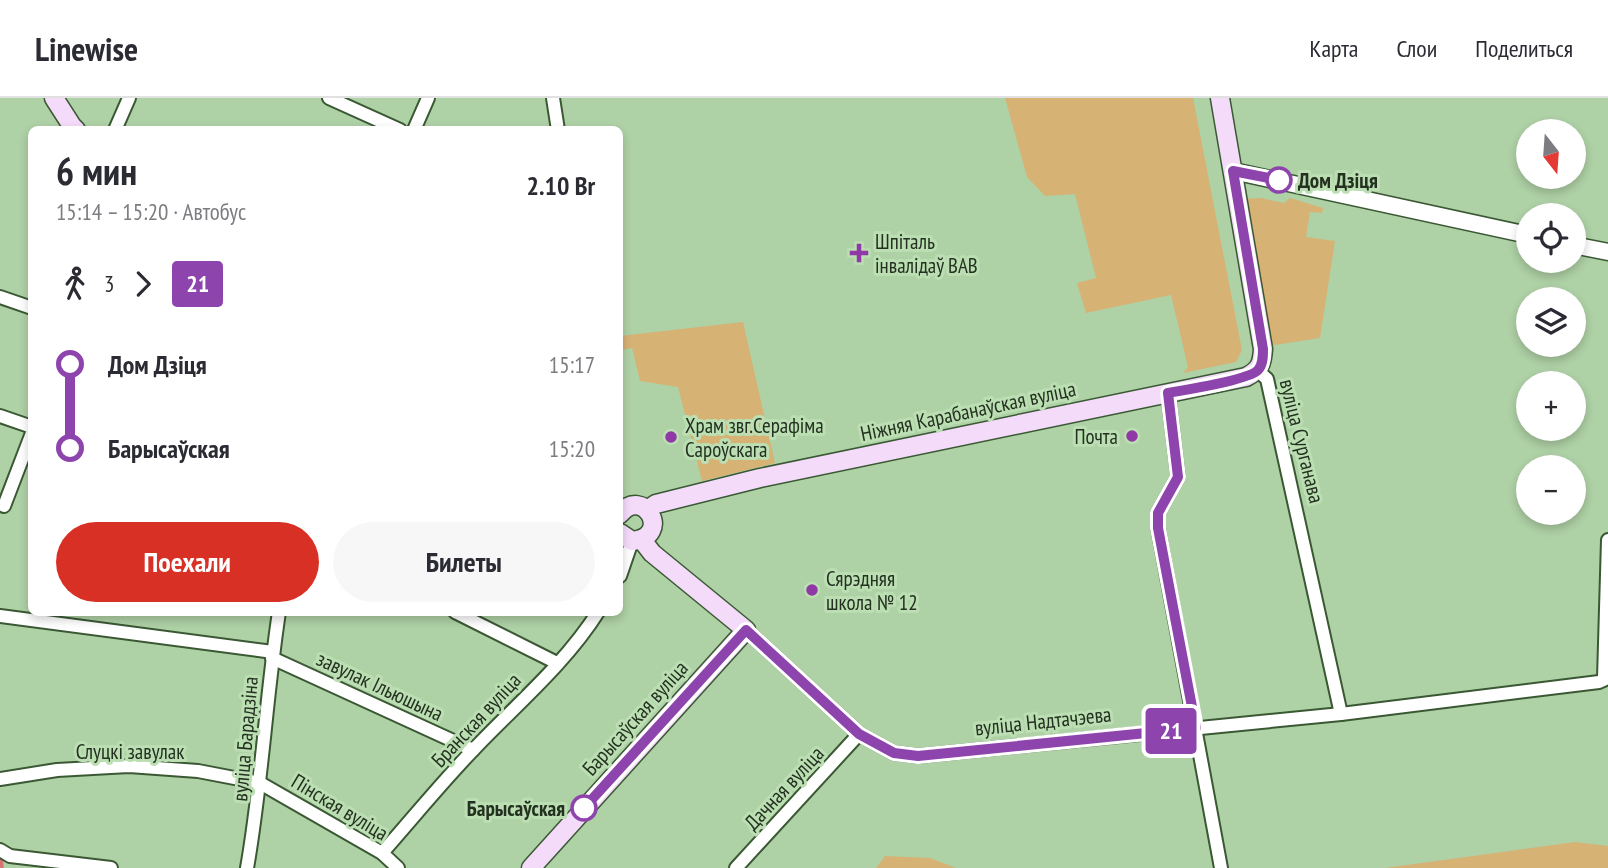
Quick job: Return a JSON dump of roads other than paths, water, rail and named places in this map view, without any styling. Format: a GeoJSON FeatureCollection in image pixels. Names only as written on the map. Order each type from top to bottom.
{"type":"FeatureCollection","features":[{"type":"Feature","properties":{"kind":"main road"},"geometry":{"type":"LineString","coordinates":[[54,98],[72,126]]}},
{"type":"Feature","properties":{"kind":"main road","name":"вуліца Сурганава"},"geometry":{"type":"LineString","coordinates":[[1220,98],[1263,349],[1258,371]]}},
{"type":"Feature","properties":{"kind":"main road","name":"Ніжняя Карабанаўская вуліца"},"geometry":{"type":"LineString","coordinates":[[648,510],[656,504],[760,478],[1246,377],[1258,371]]}},
{"type":"Feature","properties":{"kind":"main road"},"geometry":{"type":"LineString","coordinates":[[623,507],[632,505],[648,510],[652,517],[653,526],[649,535],[631,538]]}},
{"type":"Feature","properties":{"kind":"main road","name":"вуліца Надтачэева"},"geometry":{"type":"LineString","coordinates":[[631,538],[746,630]]}},
{"type":"Feature","properties":{"kind":"main road","name":"Барысаўская вуліца"},"geometry":{"type":"LineString","coordinates":[[531,868],[746,630]]}},
{"type":"Feature","properties":{"kind":"street"},"geometry":{"type":"LineString","coordinates":[[117,126],[129,98]]}},
{"type":"Feature","properties":{"kind":"street"},"geometry":{"type":"LineString","coordinates":[[329,98],[391,126]]}},
{"type":"Feature","properties":{"kind":"street"},"geometry":{"type":"LineString","coordinates":[[416,126],[428,98]]}},
{"type":"Feature","properties":{"kind":"street"},"geometry":{"type":"LineString","coordinates":[[553,98],[557,126]]}},
{"type":"Feature","properties":{"kind":"street"},"geometry":{"type":"LineString","coordinates":[[1233,171],[1516,232]]}},
{"type":"Feature","properties":{"kind":"street"},"geometry":{"type":"LineString","coordinates":[[1586,248],[1608,252]]}},
{"type":"Feature","properties":{"kind":"street"},"geometry":{"type":"LineString","coordinates":[[0,297],[28,307]]}},
{"type":"Feature","properties":{"kind":"street","name":"вуліца Сурганава"},"geometry":{"type":"LineString","coordinates":[[1258,371],[1267,379],[1341,714]]}},
{"type":"Feature","properties":{"kind":"street"},"geometry":{"type":"LineString","coordinates":[[1168,393],[1178,477],[1158,513],[1158,528],[1222,868]]}},
{"type":"Feature","properties":{"kind":"street"},"geometry":{"type":"LineString","coordinates":[[0,416],[28,426]]}},
{"type":"Feature","properties":{"kind":"street"},"geometry":{"type":"LineString","coordinates":[[4,506],[28,443]]}},
{"type":"Feature","properties":{"kind":"street"},"geometry":{"type":"LineString","coordinates":[[623,566],[631,538]]}},
{"type":"Feature","properties":{"kind":"street"},"geometry":{"type":"LineString","coordinates":[[1606,678],[1608,540]]}},
{"type":"Feature","properties":{"kind":"street","name":"завулак Ільюшына"},"geometry":{"type":"LineString","coordinates":[[0,616],[50,618],[272,655],[472,750]]}},
{"type":"Feature","properties":{"kind":"street","name":"вуліца Барадзіна"},"geometry":{"type":"LineString","coordinates":[[247,868],[260,783],[278,616]]}},
{"type":"Feature","properties":{"kind":"street"},"geometry":{"type":"LineString","coordinates":[[463,616],[557,663]]}},
{"type":"Feature","properties":{"kind":"street","name":"Бранская вуліца"},"geometry":{"type":"LineString","coordinates":[[382,853],[472,750],[557,663],[596,616]]}},
{"type":"Feature","properties":{"kind":"street","name":"вуліца Надтачэева"},"geometry":{"type":"LineString","coordinates":[[746,630],[859,734],[894,753],[918,756],[1341,714],[1599,682],[1606,678]]}},
{"type":"Feature","properties":{"kind":"street","name":"Дачная вуліца"},"geometry":{"type":"LineString","coordinates":[[736,868],[859,734]]}},
{"type":"Feature","properties":{"kind":"street","name":"Слуцкі завулак"},"geometry":{"type":"LineString","coordinates":[[0,779],[57,771],[129,766],[198,771],[260,783]]}},
{"type":"Feature","properties":{"kind":"street","name":"Пінская вуліца"},"geometry":{"type":"LineString","coordinates":[[260,783],[382,853],[398,868]]}},
{"type":"Feature","properties":{"kind":"street"},"geometry":{"type":"LineString","coordinates":[[0,850],[10,856],[111,868]]}},
{"type":"Feature","properties":{"kind":"street"},"geometry":{"type":"LineString","coordinates":[[750,853],[750,868]]}},
{"type":"Feature","properties":{"kind":"waterway"},"geometry":{"type":"LineString","coordinates":[[1,858],[2,868]]}},
{"type":"Feature","properties":{"kind":"place","name":"Дом Дзіця"},"geometry":{"type":"Point","coordinates":[1279,180]}},
{"type":"Feature","properties":{"kind":"place","name":"Шпіталь інвалідаў ВАВ"},"geometry":{"type":"Point","coordinates":[859,253]}},
{"type":"Feature","properties":{"kind":"place","name":"Почта"},"geometry":{"type":"Point","coordinates":[1132,436]}},
{"type":"Feature","properties":{"kind":"place","name":"Храм звг.Серафіма Сароўскага"},"geometry":{"type":"Point","coordinates":[671,437]}},
{"type":"Feature","properties":{"kind":"place","name":"Сярэдняя школа № 12"},"geometry":{"type":"Point","coordinates":[812,590]}},
{"type":"Feature","properties":{"kind":"place","name":"Барысаўская"},"geometry":{"type":"Point","coordinates":[584,808]}}]}
